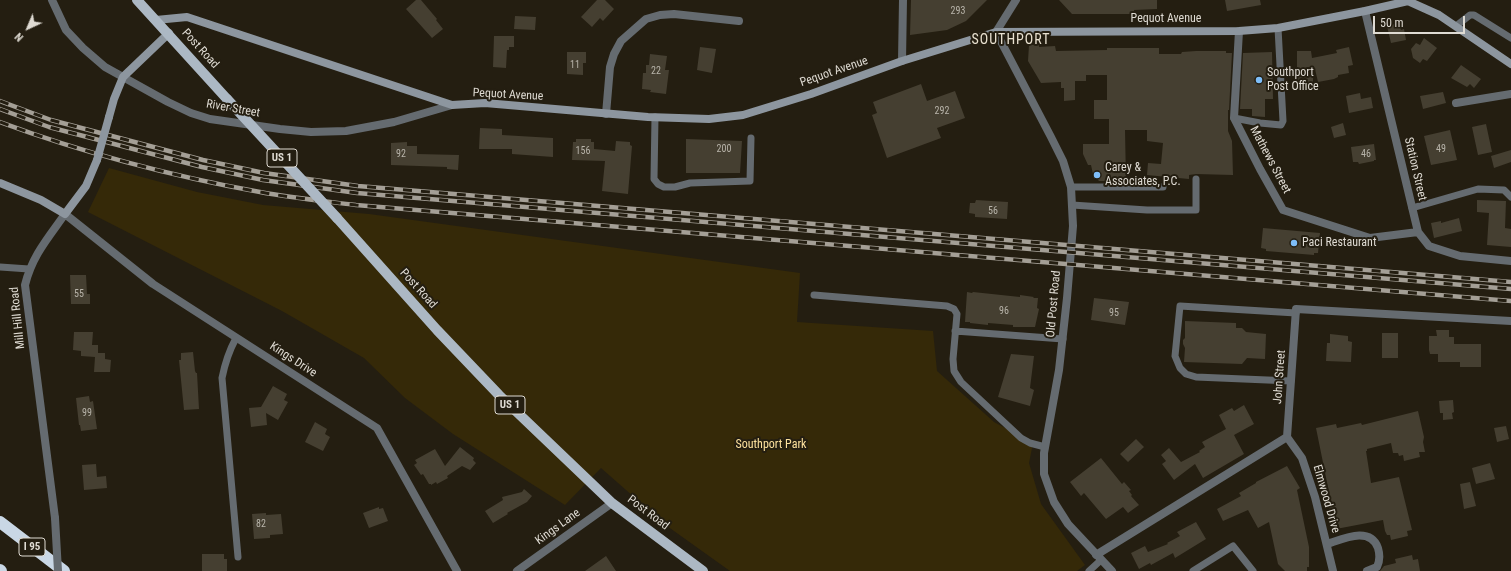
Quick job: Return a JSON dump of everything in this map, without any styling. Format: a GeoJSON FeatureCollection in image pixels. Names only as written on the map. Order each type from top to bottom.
{"type":"FeatureCollection","features":[{"type":"Feature","properties":{"kind":"highway","name":"I 95"},"geometry":{"type":"LineString","coordinates":[[0,522],[64,571]]}},
{"type":"Feature","properties":{"kind":"main road","name":"Post Road"},"geometry":{"type":"LineString","coordinates":[[137,0],[338,218],[437,330],[499,395],[612,503],[703,571]]}},
{"type":"Feature","properties":{"kind":"street","name":"River Street"},"geometry":{"type":"LineString","coordinates":[[52,0],[66,30],[83,48],[105,67],[168,102],[210,119],[311,132],[346,131],[394,122],[452,105]]}},
{"type":"Feature","properties":{"kind":"street"},"geometry":{"type":"LineString","coordinates":[[902,0],[902,61]]}},
{"type":"Feature","properties":{"kind":"street"},"geometry":{"type":"LineString","coordinates":[[996,32],[1016,0]]}},
{"type":"Feature","properties":{"kind":"street","name":"Pequot Avenue"},"geometry":{"type":"LineString","coordinates":[[156,20],[187,17],[452,105],[485,103],[655,117],[709,118],[743,115],[811,94],[902,61],[996,32],[1239,31],[1278,28],[1365,11],[1408,0],[1439,15],[1511,64]]}},
{"type":"Feature","properties":{"kind":"street","name":"Station Street"},"geometry":{"type":"LineString","coordinates":[[1365,11],[1418,232],[1429,246],[1460,256],[1511,261]]}},
{"type":"Feature","properties":{"kind":"street"},"geometry":{"type":"LineString","coordinates":[[606,114],[610,67],[614,54],[621,41],[646,19],[660,15],[674,14],[739,21]]}},
{"type":"Feature","properties":{"kind":"street","name":"Mathews Street"},"geometry":{"type":"LineString","coordinates":[[1239,31],[1234,118],[1283,210],[1370,238],[1418,232]]}},
{"type":"Feature","properties":{"kind":"street","name":"Old Post Road"},"geometry":{"type":"LineString","coordinates":[[996,32],[1052,137],[1063,161],[1071,187],[1073,226],[1063,339],[1045,447],[1044,474],[1054,502],[1068,524],[1098,558],[1112,571]]}},
{"type":"Feature","properties":{"kind":"street","name":"Mill Hill Road"},"geometry":{"type":"LineString","coordinates":[[58,571],[55,518],[25,285],[29,269],[36,255],[86,186],[97,160],[114,99],[123,77],[169,33]]}},
{"type":"Feature","properties":{"kind":"street"},"geometry":{"type":"LineString","coordinates":[[1456,103],[1511,94]]}},
{"type":"Feature","properties":{"kind":"street"},"geometry":{"type":"LineString","coordinates":[[0,183],[41,200],[65,214]]}},
{"type":"Feature","properties":{"kind":"street","name":"Kings Drive"},"geometry":{"type":"LineString","coordinates":[[65,214],[153,284],[377,428],[457,571]]}},
{"type":"Feature","properties":{"kind":"street"},"geometry":{"type":"LineString","coordinates":[[1296,313],[1296,309],[1511,321]]}},
{"type":"Feature","properties":{"kind":"street","name":"John Street"},"geometry":{"type":"LineString","coordinates":[[1287,437],[1296,313]]}},
{"type":"Feature","properties":{"kind":"street"},"geometry":{"type":"LineString","coordinates":[[1098,558],[1287,437]]}},
{"type":"Feature","properties":{"kind":"street","name":"Elmwood Drive"},"geometry":{"type":"LineString","coordinates":[[1287,437],[1302,458],[1315,497],[1333,571]]}},
{"type":"Feature","properties":{"kind":"street","name":"Kings Lane"},"geometry":{"type":"LineString","coordinates":[[517,571],[612,503]]}},
{"type":"Feature","properties":{"kind":"street"},"geometry":{"type":"LineString","coordinates":[[1327,544],[1361,535],[1370,538],[1377,547],[1380,561],[1377,567],[1367,571]]}},
{"type":"Feature","properties":{"kind":"lane"},"geometry":{"type":"LineString","coordinates":[[1456,26],[1470,15],[1474,15],[1511,38]]}},
{"type":"Feature","properties":{"kind":"lane"},"geometry":{"type":"LineString","coordinates":[[1234,118],[1260,123],[1281,124],[1283,121],[1278,28]]}},
{"type":"Feature","properties":{"kind":"lane"},"geometry":{"type":"LineString","coordinates":[[655,117],[654,179],[658,184],[664,187],[675,187],[690,183],[750,181],[751,138]]}},
{"type":"Feature","properties":{"kind":"lane"},"geometry":{"type":"LineString","coordinates":[[1072,205],[1147,210],[1196,210],[1196,179]]}},
{"type":"Feature","properties":{"kind":"lane"},"geometry":{"type":"LineString","coordinates":[[1071,187],[1163,187]]}},
{"type":"Feature","properties":{"kind":"lane"},"geometry":{"type":"LineString","coordinates":[[1412,208],[1478,189],[1504,190],[1511,197]]}},
{"type":"Feature","properties":{"kind":"lane"},"geometry":{"type":"LineString","coordinates":[[0,267],[29,269]]}},
{"type":"Feature","properties":{"kind":"lane"},"geometry":{"type":"LineString","coordinates":[[814,295],[947,306],[954,309],[957,314],[953,359],[954,371],[961,382],[1021,438],[1030,443],[1045,447]]}},
{"type":"Feature","properties":{"kind":"lane"},"geometry":{"type":"LineString","coordinates":[[1291,381],[1196,377],[1186,374],[1180,368],[1175,356],[1180,306],[1296,313]]}},
{"type":"Feature","properties":{"kind":"lane"},"geometry":{"type":"LineString","coordinates":[[956,331],[1063,339]]}},
{"type":"Feature","properties":{"kind":"lane"},"geometry":{"type":"LineString","coordinates":[[236,338],[229,351],[222,378],[238,557]]}},
{"type":"Feature","properties":{"kind":"lane"},"geometry":{"type":"LineString","coordinates":[[1193,571],[1233,546],[1251,570]]}},
{"type":"Feature","properties":{"kind":"lane"},"geometry":{"type":"LineString","coordinates":[[1089,571],[1098,558]]}},
{"type":"Feature","properties":{"kind":"green space","name":"Southport Park"},"geometry":{"type":"Polygon","coordinates":[[[109,168],[197,192],[263,205],[369,214],[800,273],[797,322],[933,331],[937,371],[994,422],[1033,443],[1029,463],[1041,504],[1085,565],[1077,571],[730,571],[667,526],[601,468],[565,505],[453,434],[405,398],[364,358],[282,311],[88,212],[109,168]]]}},
{"type":"Feature","properties":{"kind":"building"},"geometry":{"type":"Polygon","coordinates":[[[416,0],[421,0],[437,19],[436,20],[443,29],[432,38],[406,9],[416,0]]]}},
{"type":"Feature","properties":{"kind":"building"},"geometry":{"type":"Polygon","coordinates":[[[597,0],[605,0],[614,9],[603,21],[600,18],[592,27],[581,17],[597,0]]]}},
{"type":"Feature","properties":{"kind":"building"},"geometry":{"type":"Polygon","coordinates":[[[911,0],[987,0],[966,21],[947,30],[910,35],[911,0]]]}},
{"type":"Feature","properties":{"kind":"building"},"geometry":{"type":"Polygon","coordinates":[[[1059,0],[1157,0],[1157,9],[1134,10],[1134,14],[1072,14],[1059,0]]]}},
{"type":"Feature","properties":{"kind":"building"},"geometry":{"type":"Polygon","coordinates":[[[1225,0],[1260,0],[1261,5],[1227,11],[1225,0]]]}},
{"type":"Feature","properties":{"kind":"building"},"geometry":{"type":"Polygon","coordinates":[[[515,16],[536,17],[535,30],[514,29],[515,16]]]}},
{"type":"Feature","properties":{"kind":"building"},"geometry":{"type":"Polygon","coordinates":[[[1399,23],[1401,30],[1404,29],[1406,40],[1391,43],[1387,26],[1399,23]]]}},
{"type":"Feature","properties":{"kind":"building"},"geometry":{"type":"Polygon","coordinates":[[[494,36],[514,36],[514,47],[509,47],[509,50],[507,50],[506,68],[493,67],[494,36]]]}},
{"type":"Feature","properties":{"kind":"building"},"geometry":{"type":"Polygon","coordinates":[[[1424,38],[1437,48],[1427,61],[1423,59],[1420,63],[1413,58],[1411,49],[1416,43],[1420,45],[1424,38]]]}},
{"type":"Feature","properties":{"kind":"building"},"geometry":{"type":"Polygon","coordinates":[[[1029,45],[1039,45],[1039,47],[1055,46],[1056,51],[1107,50],[1107,48],[1159,48],[1159,54],[1181,54],[1182,52],[1196,51],[1226,51],[1226,53],[1232,53],[1228,131],[1232,141],[1233,175],[1196,174],[1189,175],[1189,179],[1147,175],[1148,163],[1161,164],[1163,143],[1147,141],[1147,130],[1125,130],[1126,181],[1099,181],[1093,174],[1091,165],[1088,165],[1083,154],[1083,144],[1109,144],[1109,119],[1094,119],[1094,100],[1107,100],[1107,75],[1086,75],[1086,81],[1075,81],[1075,100],[1064,101],[1064,88],[1061,88],[1061,82],[1041,83],[1028,61],[1029,45]]]}},
{"type":"Feature","properties":{"kind":"building"},"geometry":{"type":"Polygon","coordinates":[[[700,47],[716,49],[712,73],[697,70],[700,47]]]}},
{"type":"Feature","properties":{"kind":"building"},"geometry":{"type":"Polygon","coordinates":[[[1349,47],[1353,65],[1348,66],[1349,73],[1338,75],[1338,77],[1334,79],[1318,82],[1315,69],[1313,69],[1313,83],[1297,83],[1297,51],[1311,51],[1312,58],[1337,53],[1336,50],[1349,47]]]}},
{"type":"Feature","properties":{"kind":"building"},"geometry":{"type":"Polygon","coordinates":[[[567,52],[586,52],[586,63],[583,63],[583,75],[567,74],[567,52]]]}},
{"type":"Feature","properties":{"kind":"building"},"geometry":{"type":"Polygon","coordinates":[[[1272,52],[1273,99],[1265,99],[1265,117],[1252,116],[1252,109],[1240,109],[1243,53],[1272,52]]]}},
{"type":"Feature","properties":{"kind":"building"},"geometry":{"type":"Polygon","coordinates":[[[650,54],[667,56],[665,70],[669,70],[666,94],[650,92],[651,90],[642,89],[643,73],[646,73],[646,65],[649,65],[650,54]]]}},
{"type":"Feature","properties":{"kind":"building"},"geometry":{"type":"Polygon","coordinates":[[[1461,65],[1481,79],[1474,88],[1470,84],[1467,87],[1451,78],[1461,65]]]}},
{"type":"Feature","properties":{"kind":"building"},"geometry":{"type":"Polygon","coordinates":[[[921,84],[927,101],[955,91],[965,118],[937,128],[941,138],[887,158],[872,115],[877,113],[873,102],[921,84]]]}},
{"type":"Feature","properties":{"kind":"building"},"geometry":{"type":"Polygon","coordinates":[[[1443,92],[1446,103],[1423,109],[1420,96],[1443,92]]]}},
{"type":"Feature","properties":{"kind":"building"},"geometry":{"type":"Polygon","coordinates":[[[1360,93],[1361,99],[1371,97],[1373,108],[1349,113],[1346,96],[1360,93]]]}},
{"type":"Feature","properties":{"kind":"building"},"geometry":{"type":"Polygon","coordinates":[[[1343,123],[1346,135],[1334,138],[1331,127],[1343,123]]]}},
{"type":"Feature","properties":{"kind":"building"},"geometry":{"type":"Polygon","coordinates":[[[1486,124],[1492,152],[1478,155],[1472,127],[1486,124]]]}},
{"type":"Feature","properties":{"kind":"building"},"geometry":{"type":"Polygon","coordinates":[[[480,128],[502,129],[502,135],[553,138],[553,157],[512,154],[512,149],[479,149],[480,128]]]}},
{"type":"Feature","properties":{"kind":"building"},"geometry":{"type":"Polygon","coordinates":[[[1450,130],[1457,160],[1431,165],[1424,136],[1450,130]]]}},
{"type":"Feature","properties":{"kind":"building"},"geometry":{"type":"Polygon","coordinates":[[[576,139],[591,139],[591,142],[594,142],[594,149],[615,151],[616,141],[630,142],[630,145],[632,146],[628,194],[602,191],[605,161],[572,160],[573,142],[576,142],[576,139]]]}},
{"type":"Feature","properties":{"kind":"building"},"geometry":{"type":"Polygon","coordinates":[[[686,139],[742,141],[740,173],[686,173],[686,139]]]}},
{"type":"Feature","properties":{"kind":"building"},"geometry":{"type":"Polygon","coordinates":[[[407,142],[407,146],[417,146],[417,154],[459,155],[458,170],[447,169],[447,167],[391,165],[391,143],[407,142]]]}},
{"type":"Feature","properties":{"kind":"building"},"geometry":{"type":"Polygon","coordinates":[[[1374,144],[1376,160],[1359,164],[1358,162],[1353,162],[1351,147],[1374,144]]]}},
{"type":"Feature","properties":{"kind":"building"},"geometry":{"type":"Polygon","coordinates":[[[1511,150],[1511,162],[1494,168],[1491,156],[1511,150]]]}},
{"type":"Feature","properties":{"kind":"building"},"geometry":{"type":"Polygon","coordinates":[[[976,200],[1008,202],[1007,219],[975,217],[975,214],[969,213],[970,203],[975,203],[976,200]]]}},
{"type":"Feature","properties":{"kind":"building"},"geometry":{"type":"Polygon","coordinates":[[[1477,200],[1506,201],[1505,228],[1511,229],[1511,247],[1487,245],[1489,213],[1477,212],[1477,200]]]}},
{"type":"Feature","properties":{"kind":"building"},"geometry":{"type":"Polygon","coordinates":[[[1459,218],[1462,231],[1434,238],[1431,223],[1441,221],[1441,223],[1459,218]]]}},
{"type":"Feature","properties":{"kind":"building"},"geometry":{"type":"Polygon","coordinates":[[[1263,228],[1320,233],[1318,253],[1314,253],[1314,255],[1266,251],[1266,249],[1261,248],[1263,228]]]}},
{"type":"Feature","properties":{"kind":"building"},"geometry":{"type":"Polygon","coordinates":[[[70,275],[86,275],[87,294],[90,294],[90,304],[71,304],[70,275]]]}},
{"type":"Feature","properties":{"kind":"building"},"geometry":{"type":"Polygon","coordinates":[[[967,292],[1020,297],[1020,295],[1038,298],[1037,308],[1039,309],[1035,327],[1013,327],[1013,325],[988,323],[988,325],[965,322],[967,292]]]}},
{"type":"Feature","properties":{"kind":"building"},"geometry":{"type":"Polygon","coordinates":[[[1094,298],[1129,302],[1125,325],[1091,320],[1094,298]]]}},
{"type":"Feature","properties":{"kind":"building"},"geometry":{"type":"Polygon","coordinates":[[[1185,321],[1236,323],[1236,328],[1242,328],[1246,332],[1266,334],[1265,359],[1247,358],[1242,364],[1184,362],[1185,348],[1183,340],[1185,338],[1185,321]]]}},
{"type":"Feature","properties":{"kind":"building"},"geometry":{"type":"Polygon","coordinates":[[[1436,330],[1449,330],[1449,337],[1454,337],[1454,344],[1481,344],[1481,367],[1460,367],[1460,362],[1438,362],[1438,354],[1430,354],[1429,350],[1429,336],[1437,336],[1436,330]]]}},
{"type":"Feature","properties":{"kind":"building"},"geometry":{"type":"Polygon","coordinates":[[[74,332],[93,332],[92,345],[98,345],[98,353],[105,353],[105,359],[111,360],[110,372],[94,372],[95,357],[81,356],[81,351],[73,350],[74,332]]]}},
{"type":"Feature","properties":{"kind":"building"},"geometry":{"type":"Polygon","coordinates":[[[1382,333],[1398,333],[1398,358],[1382,358],[1382,333]]]}},
{"type":"Feature","properties":{"kind":"building"},"geometry":{"type":"Polygon","coordinates":[[[1330,334],[1348,336],[1348,341],[1352,342],[1351,362],[1326,361],[1327,343],[1330,343],[1330,334]]]}},
{"type":"Feature","properties":{"kind":"building"},"geometry":{"type":"Polygon","coordinates":[[[193,352],[195,371],[197,373],[199,409],[184,410],[179,360],[181,360],[181,353],[193,352]]]}},
{"type":"Feature","properties":{"kind":"building"},"geometry":{"type":"Polygon","coordinates":[[[1011,354],[1034,356],[1030,388],[1034,390],[1030,406],[998,397],[1011,354]]]}},
{"type":"Feature","properties":{"kind":"building"},"geometry":{"type":"Polygon","coordinates":[[[273,386],[287,394],[284,400],[288,402],[278,420],[266,413],[267,425],[251,427],[249,408],[261,407],[273,386]]]}},
{"type":"Feature","properties":{"kind":"building"},"geometry":{"type":"Polygon","coordinates":[[[89,396],[90,402],[93,401],[97,429],[81,431],[76,398],[89,396]]]}},
{"type":"Feature","properties":{"kind":"building"},"geometry":{"type":"Polygon","coordinates":[[[1453,400],[1453,419],[1443,420],[1443,413],[1440,413],[1439,401],[1453,400]]]}},
{"type":"Feature","properties":{"kind":"building"},"geometry":{"type":"Polygon","coordinates":[[[1244,405],[1254,424],[1234,435],[1244,454],[1203,478],[1195,464],[1174,480],[1162,464],[1166,461],[1161,455],[1169,448],[1181,462],[1200,452],[1199,451],[1205,447],[1202,442],[1226,429],[1219,415],[1232,408],[1234,411],[1244,405]]]}},
{"type":"Feature","properties":{"kind":"building"},"geometry":{"type":"Polygon","coordinates":[[[1418,411],[1424,437],[1423,442],[1425,452],[1419,452],[1420,457],[1404,461],[1403,455],[1399,456],[1398,453],[1393,453],[1391,443],[1367,449],[1366,451],[1371,483],[1399,477],[1412,530],[1407,531],[1408,536],[1391,540],[1390,535],[1387,535],[1385,531],[1383,520],[1336,529],[1333,515],[1331,516],[1328,503],[1331,502],[1316,428],[1336,424],[1337,428],[1361,423],[1362,425],[1418,411]]]}},
{"type":"Feature","properties":{"kind":"building"},"geometry":{"type":"Polygon","coordinates":[[[315,422],[327,429],[325,434],[330,437],[323,451],[305,442],[315,422]]]}},
{"type":"Feature","properties":{"kind":"building"},"geometry":{"type":"Polygon","coordinates":[[[1506,426],[1509,439],[1497,442],[1494,428],[1506,426]]]}},
{"type":"Feature","properties":{"kind":"building"},"geometry":{"type":"Polygon","coordinates":[[[1136,439],[1144,447],[1128,462],[1120,454],[1136,439]]]}},
{"type":"Feature","properties":{"kind":"building"},"geometry":{"type":"Polygon","coordinates":[[[460,447],[474,458],[473,460],[476,463],[470,470],[462,466],[447,476],[448,478],[437,484],[436,482],[431,485],[429,484],[423,474],[421,475],[414,465],[417,463],[415,460],[435,449],[445,466],[460,447]]]}},
{"type":"Feature","properties":{"kind":"building"},"geometry":{"type":"Polygon","coordinates":[[[1101,458],[1122,484],[1124,482],[1131,490],[1129,491],[1132,495],[1131,496],[1139,505],[1128,513],[1123,507],[1106,519],[1084,493],[1081,496],[1070,482],[1101,458]]]}},
{"type":"Feature","properties":{"kind":"building"},"geometry":{"type":"Polygon","coordinates":[[[1490,463],[1495,479],[1476,484],[1472,468],[1490,463]]]}},
{"type":"Feature","properties":{"kind":"building"},"geometry":{"type":"Polygon","coordinates":[[[96,464],[97,477],[106,476],[107,488],[84,490],[82,465],[96,464]]]}},
{"type":"Feature","properties":{"kind":"building"},"geometry":{"type":"Polygon","coordinates":[[[1287,466],[1300,488],[1297,490],[1309,547],[1309,567],[1307,567],[1307,571],[1285,571],[1278,564],[1269,522],[1258,528],[1248,510],[1223,521],[1217,509],[1241,496],[1239,493],[1256,482],[1287,466]]]}},
{"type":"Feature","properties":{"kind":"building"},"geometry":{"type":"Polygon","coordinates":[[[1470,482],[1476,506],[1464,509],[1460,484],[1470,482]]]}},
{"type":"Feature","properties":{"kind":"building"},"geometry":{"type":"Polygon","coordinates":[[[524,489],[532,496],[527,502],[493,523],[485,511],[503,500],[502,497],[522,492],[524,489]]]}},
{"type":"Feature","properties":{"kind":"building"},"geometry":{"type":"Polygon","coordinates":[[[379,507],[379,509],[383,508],[388,521],[369,528],[363,513],[379,507]]]}},
{"type":"Feature","properties":{"kind":"building"},"geometry":{"type":"Polygon","coordinates":[[[266,513],[266,515],[281,514],[283,534],[270,535],[270,538],[254,539],[252,514],[266,513]]]}},
{"type":"Feature","properties":{"kind":"building"},"geometry":{"type":"Polygon","coordinates":[[[1196,522],[1206,539],[1175,558],[1173,553],[1151,565],[1150,563],[1139,569],[1131,553],[1145,546],[1148,552],[1168,544],[1167,543],[1180,536],[1177,532],[1196,522]]]}},
{"type":"Feature","properties":{"kind":"building"},"geometry":{"type":"Polygon","coordinates":[[[202,554],[224,554],[224,559],[227,559],[227,571],[202,571],[202,554]]]}},
{"type":"Feature","properties":{"kind":"building"},"geometry":{"type":"Polygon","coordinates":[[[1412,555],[1413,560],[1418,559],[1420,571],[1380,571],[1384,566],[1396,563],[1395,559],[1412,555]]]}},
{"type":"Feature","properties":{"kind":"building"},"geometry":{"type":"Polygon","coordinates":[[[606,556],[616,571],[585,571],[606,556]]]}},
{"type":"Feature","properties":{"kind":"railway"},"geometry":{"type":"LineString","coordinates":[[0,101],[51,120],[203,160],[264,173],[358,186],[1511,282]]}},
{"type":"Feature","properties":{"kind":"railway"},"geometry":{"type":"LineString","coordinates":[[0,109],[49,127],[202,167],[263,180],[357,193],[1511,289]]}},
{"type":"Feature","properties":{"kind":"railway"},"geometry":{"type":"LineString","coordinates":[[0,122],[64,144],[128,163],[227,186],[296,198],[356,205],[1511,301]]}},
{"type":"Feature","properties":{"kind":"place","name":"Southport Post Office"},"geometry":{"type":"Point","coordinates":[1259,80]}},
{"type":"Feature","properties":{"kind":"place","name":"Carey & Associates, P.C."},"geometry":{"type":"Point","coordinates":[1097,175]}},
{"type":"Feature","properties":{"kind":"place","name":"Paci Restaurant"},"geometry":{"type":"Point","coordinates":[1294,243]}},
{"type":"Feature","properties":{"kind":"district","name":"SOUTHPORT"},"geometry":{"type":"Point","coordinates":[1011,40]}}]}
